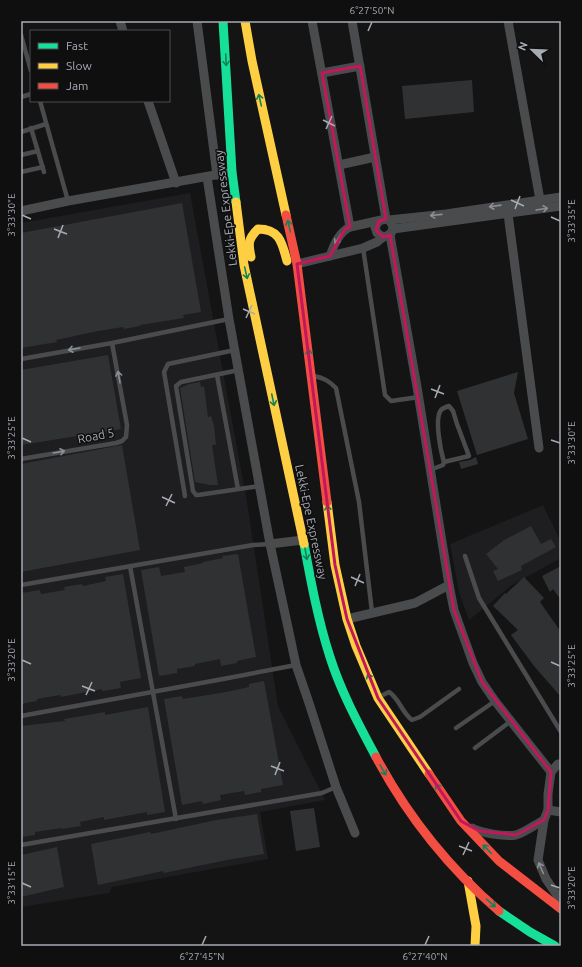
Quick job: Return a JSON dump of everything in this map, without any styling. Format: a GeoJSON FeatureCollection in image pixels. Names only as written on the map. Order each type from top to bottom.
{"type":"FeatureCollection","features":[{"type":"Feature","properties":{"kind":"main road","name":"Lekki-Epe Expressway"},"geometry":{"type":"LineString","coordinates":[[223,21],[232,172],[244,265],[319,620],[336,673],[355,718],[392,786],[411,814],[444,857],[478,893],[503,914],[555,946]]}},
{"type":"Feature","properties":{"kind":"main road","name":"Lekki-Epe Expressway"},"geometry":{"type":"LineString","coordinates":[[245,21],[252,61],[297,264],[335,565],[347,619],[356,646],[378,698],[461,821],[499,861],[561,908]]}},
{"type":"Feature","properties":{"kind":"main road"},"geometry":{"type":"LineString","coordinates":[[261,342],[261,316],[249,248],[250,237],[258,229],[266,228],[275,232],[282,241],[291,272],[310,440],[323,470]]}},
{"type":"Feature","properties":{"kind":"main road"},"geometry":{"type":"LineString","coordinates":[[468,881],[476,926],[475,946]]}},
{"type":"Feature","properties":{"kind":"street"},"geometry":{"type":"LineString","coordinates":[[197,21],[217,175]]}},
{"type":"Feature","properties":{"kind":"street"},"geometry":{"type":"LineString","coordinates":[[312,21],[350,227]]}},
{"type":"Feature","properties":{"kind":"street"},"geometry":{"type":"LineString","coordinates":[[297,264],[364,248],[377,242],[388,234],[393,226],[384,220],[352,21]]}},
{"type":"Feature","properties":{"kind":"street"},"geometry":{"type":"LineString","coordinates":[[508,21],[540,200]]}},
{"type":"Feature","properties":{"kind":"street"},"geometry":{"type":"LineString","coordinates":[[322,73],[360,66]]}},
{"type":"Feature","properties":{"kind":"street"},"geometry":{"type":"LineString","coordinates":[[148,102],[176,183]]}},
{"type":"Feature","properties":{"kind":"street"},"geometry":{"type":"LineString","coordinates":[[339,165],[375,157]]}},
{"type":"Feature","properties":{"kind":"street"},"geometry":{"type":"LineString","coordinates":[[21,211],[68,201],[232,172]]}},
{"type":"Feature","properties":{"kind":"street"},"geometry":{"type":"LineString","coordinates":[[207,176],[229,319],[270,544],[296,665],[310,703],[336,787],[356,832]]}},
{"type":"Feature","properties":{"kind":"street"},"geometry":{"type":"LineString","coordinates":[[330,256],[339,237],[345,229],[350,227],[384,220],[446,214],[561,197]]}},
{"type":"Feature","properties":{"kind":"street"},"geometry":{"type":"LineString","coordinates":[[384,220],[375,226],[377,233],[388,234],[561,206]]}},
{"type":"Feature","properties":{"kind":"street"},"geometry":{"type":"LineString","coordinates":[[508,214],[539,448]]}},
{"type":"Feature","properties":{"kind":"street"},"geometry":{"type":"LineString","coordinates":[[388,234],[419,397],[454,610],[473,663],[482,682],[495,701],[551,772]]}},
{"type":"Feature","properties":{"kind":"street"},"geometry":{"type":"LineString","coordinates":[[270,544],[303,540]]}},
{"type":"Feature","properties":{"kind":"street"},"geometry":{"type":"LineString","coordinates":[[347,619],[415,603],[449,585]]}},
{"type":"Feature","properties":{"kind":"street"},"geometry":{"type":"LineString","coordinates":[[559,762],[551,772],[548,794],[548,810],[544,820],[538,860],[546,879],[561,901]]}},
{"type":"Feature","properties":{"kind":"street"},"geometry":{"type":"LineString","coordinates":[[548,810],[561,812]]}},
{"type":"Feature","properties":{"kind":"street"},"geometry":{"type":"LineString","coordinates":[[461,821],[479,831],[500,835],[516,835],[544,820]]}},
{"type":"Feature","properties":{"kind":"lane"},"geometry":{"type":"LineString","coordinates":[[21,35],[30,67]]}},
{"type":"Feature","properties":{"kind":"lane"},"geometry":{"type":"LineString","coordinates":[[40,102],[68,201]]}},
{"type":"Feature","properties":{"kind":"lane"},"geometry":{"type":"LineString","coordinates":[[21,132],[46,124]]}},
{"type":"Feature","properties":{"kind":"lane"},"geometry":{"type":"LineString","coordinates":[[21,172],[44,169],[31,128]]}},
{"type":"Feature","properties":{"kind":"lane"},"geometry":{"type":"LineString","coordinates":[[21,155],[38,151]]}},
{"type":"Feature","properties":{"kind":"lane"},"geometry":{"type":"LineString","coordinates":[[364,248],[385,395],[391,401],[419,397]]}},
{"type":"Feature","properties":{"kind":"lane"},"geometry":{"type":"LineString","coordinates":[[21,359],[112,343],[229,319]]}},
{"type":"Feature","properties":{"kind":"lane","name":"Road 5"},"geometry":{"type":"LineString","coordinates":[[21,459],[116,443],[122,441],[126,437],[127,425],[112,343]]}},
{"type":"Feature","properties":{"kind":"lane"},"geometry":{"type":"LineString","coordinates":[[185,496],[164,372],[168,364],[235,350]]}},
{"type":"Feature","properties":{"kind":"lane"},"geometry":{"type":"LineString","coordinates":[[239,370],[181,382],[176,386],[193,491],[196,495],[198,495],[260,486]]}},
{"type":"Feature","properties":{"kind":"lane"},"geometry":{"type":"LineString","coordinates":[[217,375],[238,489]]}},
{"type":"Feature","properties":{"kind":"lane"},"geometry":{"type":"LineString","coordinates":[[311,376],[323,378],[336,388],[359,502],[372,612]]}},
{"type":"Feature","properties":{"kind":"lane"},"geometry":{"type":"LineString","coordinates":[[430,470],[444,465],[444,462],[469,456],[453,411],[449,406],[441,409],[438,414],[438,433],[444,462]]}},
{"type":"Feature","properties":{"kind":"lane"},"geometry":{"type":"LineString","coordinates":[[21,585],[253,545],[270,544]]}},
{"type":"Feature","properties":{"kind":"lane"},"geometry":{"type":"LineString","coordinates":[[465,556],[479,598],[561,732]]}},
{"type":"Feature","properties":{"kind":"lane"},"geometry":{"type":"LineString","coordinates":[[130,566],[176,819]]}},
{"type":"Feature","properties":{"kind":"lane"},"geometry":{"type":"LineString","coordinates":[[21,716],[296,665]]}},
{"type":"Feature","properties":{"kind":"lane"},"geometry":{"type":"LineString","coordinates":[[378,698],[389,692],[393,695],[406,716],[412,720],[420,717],[459,689]]}},
{"type":"Feature","properties":{"kind":"lane"},"geometry":{"type":"LineString","coordinates":[[456,728],[495,701]]}},
{"type":"Feature","properties":{"kind":"lane"},"geometry":{"type":"LineString","coordinates":[[475,748],[511,721]]}},
{"type":"Feature","properties":{"kind":"lane"},"geometry":{"type":"LineString","coordinates":[[21,845],[322,793],[336,787]]}},
{"type":"Feature","properties":{"kind":"highlighted area"},"geometry":{"type":"Polygon","coordinates":[[[360,66],[386,219],[379,221],[376,230],[383,237],[390,235],[454,610],[482,682],[551,772],[548,810],[544,820],[516,835],[479,831],[461,821],[378,698],[347,619],[335,565],[297,264],[330,256],[345,229],[350,227],[322,73],[360,66]]]}},
{"type":"Feature","properties":{"kind":"shaded area"},"geometry":{"type":"Polygon","coordinates":[[[190,193],[247,502],[278,706],[325,800],[260,812],[268,859],[112,887],[109,893],[21,907],[21,223],[190,193]]]}},
{"type":"Feature","properties":{"kind":"shaded area"},"geometry":{"type":"Polygon","coordinates":[[[543,505],[561,542],[561,558],[512,585],[469,620],[459,592],[450,544],[543,505]]]}},
{"type":"Feature","properties":{"kind":"building"},"geometry":{"type":"Polygon","coordinates":[[[472,80],[474,112],[405,119],[402,86],[472,80]]]}},
{"type":"Feature","properties":{"kind":"building"},"geometry":{"type":"Polygon","coordinates":[[[182,203],[201,312],[183,315],[184,318],[124,329],[123,327],[98,331],[56,340],[57,342],[21,348],[21,233],[182,203]]]}},
{"type":"Feature","properties":{"kind":"building"},"geometry":{"type":"Polygon","coordinates":[[[108,355],[121,429],[21,445],[21,370],[108,355]]]}},
{"type":"Feature","properties":{"kind":"building"},"geometry":{"type":"Polygon","coordinates":[[[518,372],[514,393],[528,439],[477,455],[457,391],[518,372]]]}},
{"type":"Feature","properties":{"kind":"building"},"geometry":{"type":"Polygon","coordinates":[[[200,382],[201,387],[204,386],[208,417],[211,416],[214,426],[216,445],[212,445],[218,485],[195,482],[180,388],[189,384],[200,382]]]}},
{"type":"Feature","properties":{"kind":"building"},"geometry":{"type":"Polygon","coordinates":[[[122,445],[140,550],[21,572],[21,464],[122,445]]]}},
{"type":"Feature","properties":{"kind":"building"},"geometry":{"type":"Polygon","coordinates":[[[476,457],[478,464],[461,469],[459,462],[476,457]]]}},
{"type":"Feature","properties":{"kind":"building"},"geometry":{"type":"Polygon","coordinates":[[[531,526],[541,544],[551,539],[556,547],[521,566],[522,570],[498,581],[493,571],[498,569],[486,554],[504,540],[531,526]]]}},
{"type":"Feature","properties":{"kind":"building"},"geometry":{"type":"Polygon","coordinates":[[[238,554],[256,657],[221,666],[220,659],[177,669],[177,673],[159,676],[141,570],[159,567],[161,576],[185,572],[184,567],[223,558],[222,556],[238,554]]]}},
{"type":"Feature","properties":{"kind":"building"},"geometry":{"type":"Polygon","coordinates":[[[561,566],[561,600],[553,589],[550,592],[542,576],[561,566]]]}},
{"type":"Feature","properties":{"kind":"building"},"geometry":{"type":"Polygon","coordinates":[[[123,574],[141,678],[120,682],[121,688],[102,691],[102,689],[61,697],[60,695],[37,699],[37,701],[21,704],[21,593],[40,590],[41,594],[65,590],[64,587],[82,584],[83,586],[106,581],[105,577],[123,574]]]}},
{"type":"Feature","properties":{"kind":"building"},"geometry":{"type":"Polygon","coordinates":[[[524,577],[544,598],[540,602],[561,632],[561,697],[534,666],[511,635],[518,630],[493,606],[505,593],[506,594],[524,577]]]}},
{"type":"Feature","properties":{"kind":"building"},"geometry":{"type":"Polygon","coordinates":[[[264,681],[283,785],[261,789],[261,792],[245,795],[244,791],[220,795],[221,800],[203,804],[202,801],[182,805],[164,699],[182,696],[183,699],[226,692],[249,687],[249,684],[264,681]]]}},
{"type":"Feature","properties":{"kind":"building"},"geometry":{"type":"Polygon","coordinates":[[[148,707],[165,812],[147,815],[147,812],[104,820],[104,817],[80,822],[81,826],[35,832],[35,835],[21,837],[21,726],[65,721],[64,719],[105,712],[105,715],[148,707]]]}},
{"type":"Feature","properties":{"kind":"building"},"geometry":{"type":"Polygon","coordinates":[[[314,808],[320,847],[296,851],[290,811],[314,808]]]}},
{"type":"Feature","properties":{"kind":"building"},"geometry":{"type":"Polygon","coordinates":[[[257,814],[264,854],[164,873],[163,871],[98,885],[91,844],[150,832],[151,834],[216,820],[257,814]]]}},
{"type":"Feature","properties":{"kind":"building"},"geometry":{"type":"Polygon","coordinates":[[[57,847],[64,887],[21,897],[21,855],[57,847]]]}},
{"type":"Feature","properties":{"kind":"traffic: fast"},"geometry":{"type":"LineString","coordinates":[[223,21],[232,172],[236,202]]}},
{"type":"Feature","properties":{"kind":"traffic: fast"},"geometry":{"type":"LineString","coordinates":[[304,544],[318,615],[334,670],[357,721],[376,757]]}},
{"type":"Feature","properties":{"kind":"traffic: fast"},"geometry":{"type":"LineString","coordinates":[[499,911],[530,932],[555,946]]}},
{"type":"Feature","properties":{"kind":"traffic: slow"},"geometry":{"type":"LineString","coordinates":[[245,21],[252,61],[286,215]]}},
{"type":"Feature","properties":{"kind":"traffic: slow"},"geometry":{"type":"LineString","coordinates":[[236,202],[244,265],[304,544]]}},
{"type":"Feature","properties":{"kind":"traffic: slow"},"geometry":{"type":"LineString","coordinates":[[251,257],[249,245],[252,236],[258,229],[271,231],[276,234],[279,238],[287,261]]}},
{"type":"Feature","properties":{"kind":"traffic: slow"},"geometry":{"type":"LineString","coordinates":[[327,502],[335,565],[347,619],[356,646],[378,698],[429,774]]}},
{"type":"Feature","properties":{"kind":"traffic: slow"},"geometry":{"type":"LineString","coordinates":[[468,881],[476,926],[475,946]]}},
{"type":"Feature","properties":{"kind":"traffic: jam"},"geometry":{"type":"LineString","coordinates":[[286,215],[297,264],[327,502]]}},
{"type":"Feature","properties":{"kind":"traffic: jam"},"geometry":{"type":"LineString","coordinates":[[376,757],[401,799],[430,840],[463,877],[499,911]]}},
{"type":"Feature","properties":{"kind":"traffic: jam"},"geometry":{"type":"LineString","coordinates":[[429,774],[461,821],[499,861],[561,909]]}}]}
